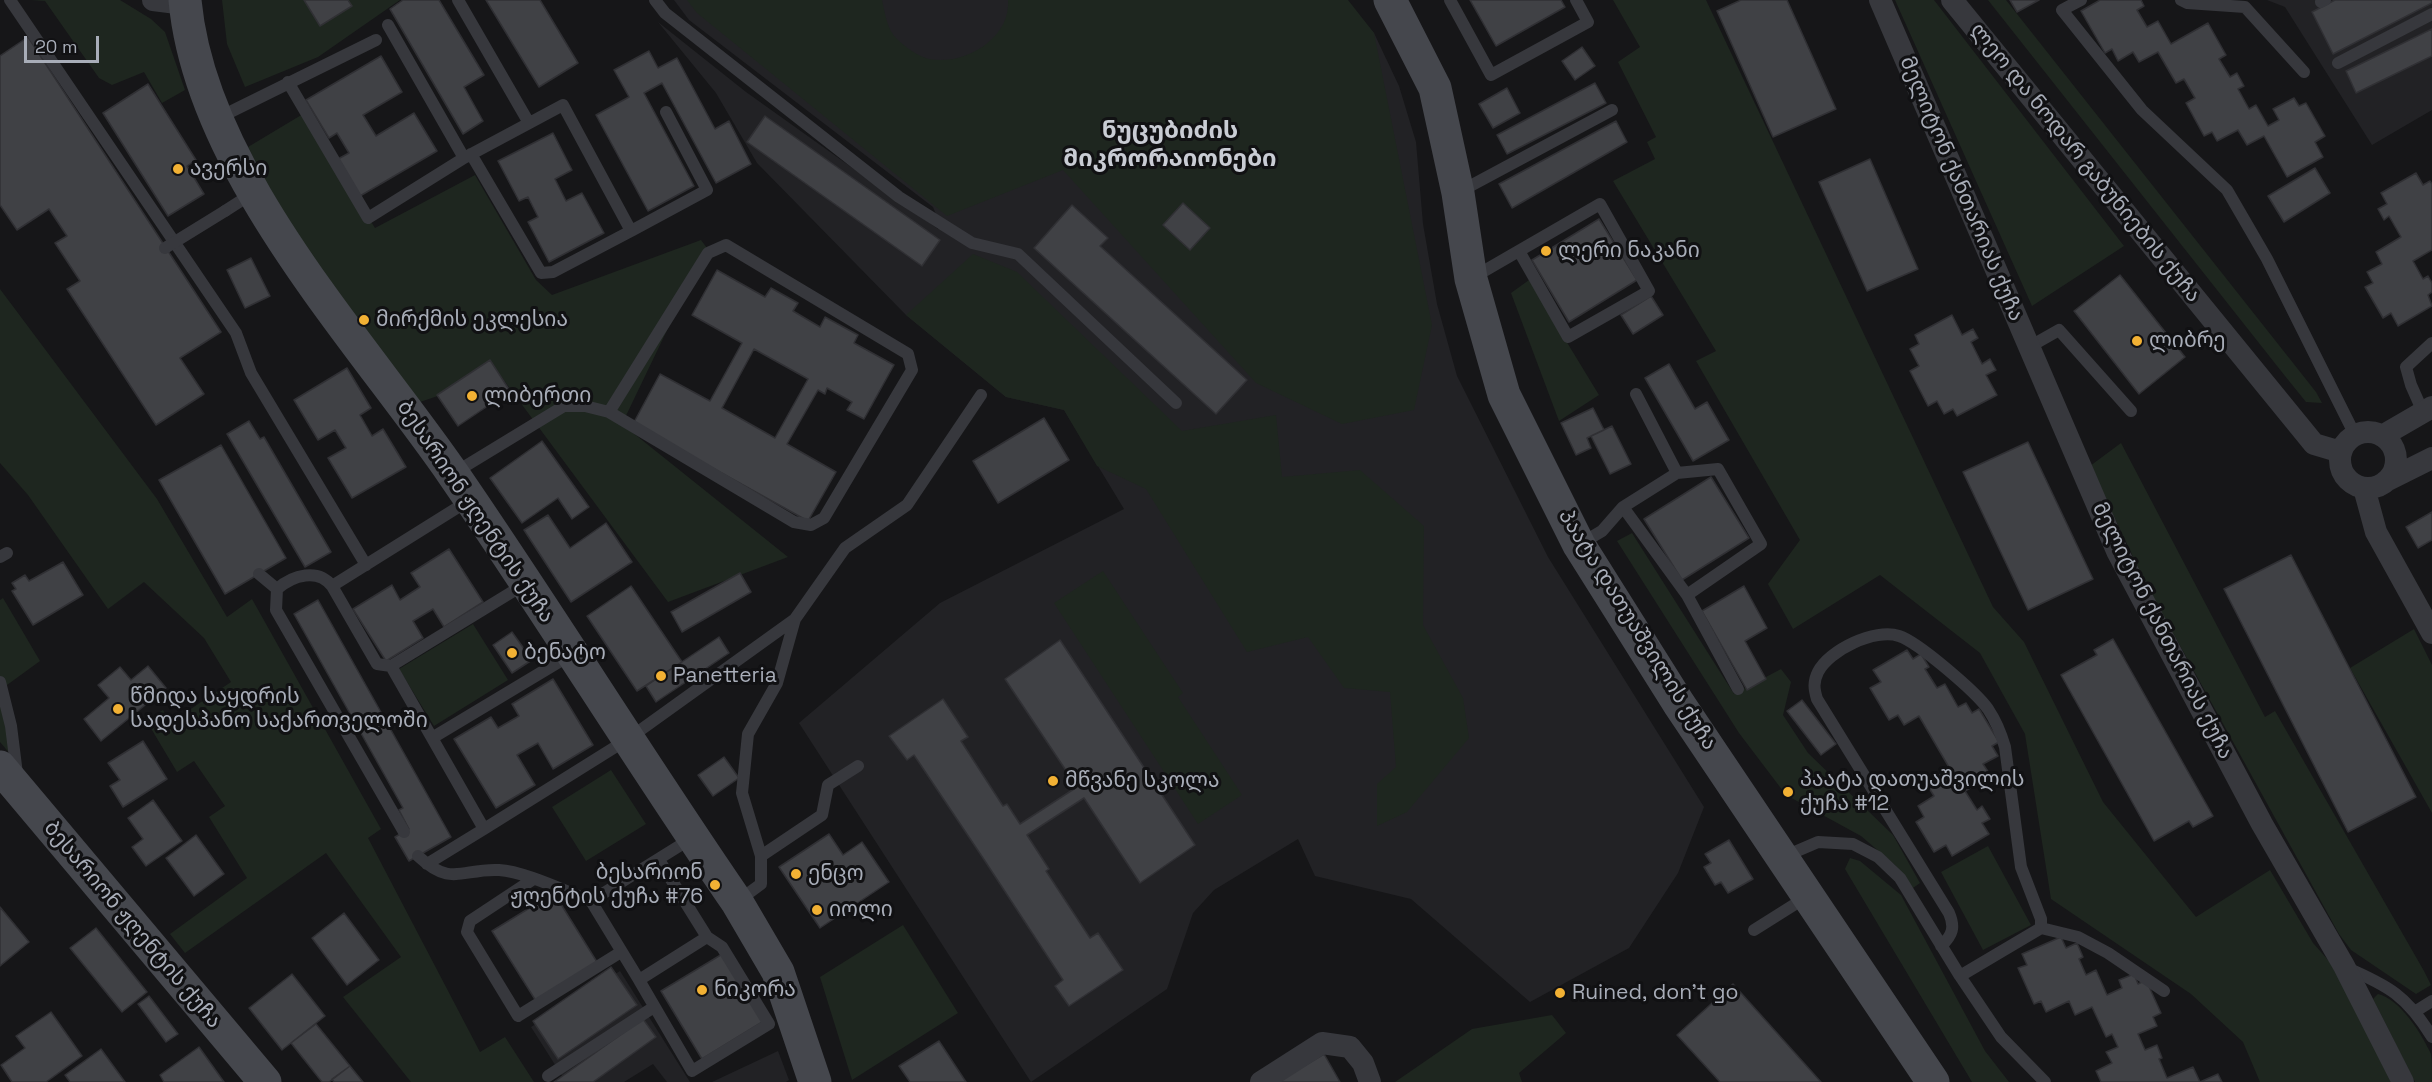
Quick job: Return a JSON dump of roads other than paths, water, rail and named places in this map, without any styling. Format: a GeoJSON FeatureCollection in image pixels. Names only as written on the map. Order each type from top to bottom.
{"type":"FeatureCollection","features":[{"type":"Feature","properties":{"kind":"main road","name":"პაატა დათუაშვილის ქუჩა"},"geometry":{"type":"LineString","coordinates":[[1390,0],[1435,88],[1458,193],[1471,279],[1504,395],[1579,544],[1679,704],[1809,896],[1930,1081]]}},
{"type":"Feature","properties":{"kind":"main road","name":"ბესარიონ ჟღენტის ქუჩა"},"geometry":{"type":"LineString","coordinates":[[174,1],[217,118],[253,193],[313,283],[461,487],[737,902],[778,972],[810,1077]]}},
{"type":"Feature","properties":{"kind":"main road","name":"ბესარიონ ჟღენტის ქუჩა"},"geometry":{"type":"LineString","coordinates":[[9,779],[265,1082]]}},
{"type":"Feature","properties":{"kind":"street","name":"მელიტონ ქანთარიას ქუჩა"},"geometry":{"type":"LineString","coordinates":[[1880,0],[2117,551],[2262,824],[2344,966],[2403,1082]]}},
{"type":"Feature","properties":{"kind":"street","name":"ლეო და ნოდარ გაბუნიების ქუჩა"},"geometry":{"type":"LineString","coordinates":[[1952,0],[2314,444],[2341,452]]}},
{"type":"Feature","properties":{"kind":"street"},"geometry":{"type":"LineString","coordinates":[[2382,436],[2427,409]]}},
{"type":"Feature","properties":{"kind":"street"},"geometry":{"type":"LineString","coordinates":[[2386,481],[2395,467],[2396,458],[2389,441],[2382,436],[2364,432],[2346,442],[2341,452],[2341,468],[2350,481],[2364,488],[2379,486],[2432,458]]}},
{"type":"Feature","properties":{"kind":"street"},"geometry":{"type":"LineString","coordinates":[[2364,488],[2376,532],[2432,633]]}},
{"type":"Feature","properties":{"kind":"street"},"geometry":{"type":"LineString","coordinates":[[1261,1082],[1322,1043],[1350,1047],[1363,1063],[1370,1082]]}},
{"type":"Feature","properties":{"kind":"lane"},"geometry":{"type":"LineString","coordinates":[[10,0],[236,333],[251,374],[366,565]]}},
{"type":"Feature","properties":{"kind":"lane"},"geometry":{"type":"LineString","coordinates":[[458,0],[529,123]]}},
{"type":"Feature","properties":{"kind":"lane"},"geometry":{"type":"LineString","coordinates":[[655,0],[665,13],[899,197],[972,243],[1018,254],[1176,403]]}},
{"type":"Feature","properties":{"kind":"lane"},"geometry":{"type":"LineString","coordinates":[[1450,0],[1491,75],[1588,22],[1576,0]]}},
{"type":"Feature","properties":{"kind":"lane"},"geometry":{"type":"LineString","coordinates":[[2081,0],[2062,10],[2142,110],[2227,189],[2267,259],[2355,435]]}},
{"type":"Feature","properties":{"kind":"lane"},"geometry":{"type":"LineString","coordinates":[[2181,0],[2187,3],[2245,7],[2304,72]]}},
{"type":"Feature","properties":{"kind":"lane"},"geometry":{"type":"LineString","coordinates":[[2338,63],[2432,14]]}},
{"type":"Feature","properties":{"kind":"lane"},"geometry":{"type":"LineString","coordinates":[[388,26],[541,273],[553,272],[707,190],[666,112]]}},
{"type":"Feature","properties":{"kind":"lane"},"geometry":{"type":"LineString","coordinates":[[217,118],[376,40]]}},
{"type":"Feature","properties":{"kind":"lane"},"geometry":{"type":"LineString","coordinates":[[288,82],[368,218],[468,156],[563,105],[631,231]]}},
{"type":"Feature","properties":{"kind":"lane"},"geometry":{"type":"LineString","coordinates":[[1458,193],[1612,110]]}},
{"type":"Feature","properties":{"kind":"lane"},"geometry":{"type":"LineString","coordinates":[[165,248],[253,193]]}},
{"type":"Feature","properties":{"kind":"lane"},"geometry":{"type":"LineString","coordinates":[[1471,279],[1519,251],[1600,204],[1649,291],[1568,337],[1519,251]]}},
{"type":"Feature","properties":{"kind":"lane"},"geometry":{"type":"LineString","coordinates":[[332,586],[366,565],[564,406],[585,405],[609,412],[795,522],[811,525],[824,518],[912,370],[908,354],[726,245],[708,254],[609,412]]}},
{"type":"Feature","properties":{"kind":"lane"},"geometry":{"type":"LineString","coordinates":[[2029,346],[2059,330],[2131,411]]}},
{"type":"Feature","properties":{"kind":"lane"},"geometry":{"type":"LineString","coordinates":[[2427,409],[2411,385],[2406,367],[2432,343]]}},
{"type":"Feature","properties":{"kind":"lane"},"geometry":{"type":"LineString","coordinates":[[1636,394],[1677,473]]}},
{"type":"Feature","properties":{"kind":"lane"},"geometry":{"type":"LineString","coordinates":[[659,860],[707,937],[722,947],[769,1024],[692,1071],[591,901],[499,870],[449,876],[422,860],[484,829],[628,739],[795,619],[845,548],[906,505],[981,395]]}},
{"type":"Feature","properties":{"kind":"lane"},"geometry":{"type":"LineString","coordinates":[[1579,544],[1602,531],[1623,507],[1677,473],[1718,469],[1761,544],[1687,595]]}},
{"type":"Feature","properties":{"kind":"lane"},"geometry":{"type":"LineString","coordinates":[[1623,507],[1687,595],[1738,688]]}},
{"type":"Feature","properties":{"kind":"lane"},"geometry":{"type":"LineString","coordinates":[[259,574],[269,585],[277,589]]}},
{"type":"Feature","properties":{"kind":"lane"},"geometry":{"type":"LineString","coordinates":[[404,832],[276,610],[277,589],[285,582],[309,575],[319,575],[332,586],[377,664],[391,666],[525,584]]}},
{"type":"Feature","properties":{"kind":"lane"},"geometry":{"type":"LineString","coordinates":[[737,902],[761,884],[761,855],[742,793],[748,734],[777,683],[795,619]]}},
{"type":"Feature","properties":{"kind":"lane"},"geometry":{"type":"LineString","coordinates":[[1941,946],[1951,935],[1953,924],[1948,913],[1816,699],[1814,685],[1819,671],[1830,658],[1880,634],[1898,636],[1919,648],[1979,700],[2000,728],[2005,747],[2021,867],[2041,918],[2041,928]]}},
{"type":"Feature","properties":{"kind":"lane"},"geometry":{"type":"LineString","coordinates":[[432,738],[572,654]]}},
{"type":"Feature","properties":{"kind":"lane"},"geometry":{"type":"LineString","coordinates":[[391,666],[484,829]]}},
{"type":"Feature","properties":{"kind":"lane"},"geometry":{"type":"LineString","coordinates":[[0,682],[11,726],[9,779]]}},
{"type":"Feature","properties":{"kind":"lane"},"geometry":{"type":"LineString","coordinates":[[761,855],[822,815],[828,785],[858,766]]}},
{"type":"Feature","properties":{"kind":"lane"},"geometry":{"type":"LineString","coordinates":[[591,901],[693,837]]}},
{"type":"Feature","properties":{"kind":"lane"},"geometry":{"type":"LineString","coordinates":[[1783,857],[1818,842],[1853,843],[1878,857],[1900,878],[1960,976],[2001,1037],[2045,1082]]}},
{"type":"Feature","properties":{"kind":"lane"},"geometry":{"type":"LineString","coordinates":[[532,880],[470,921],[467,927],[467,932],[518,1016],[621,952]]}},
{"type":"Feature","properties":{"kind":"lane"},"geometry":{"type":"LineString","coordinates":[[1754,930],[1809,896]]}},
{"type":"Feature","properties":{"kind":"lane"},"geometry":{"type":"LineString","coordinates":[[1960,976],[2041,928],[2078,937],[2108,953],[2164,991]]}},
{"type":"Feature","properties":{"kind":"lane"},"geometry":{"type":"LineString","coordinates":[[639,980],[707,937]]}},
{"type":"Feature","properties":{"kind":"lane"},"geometry":{"type":"LineString","coordinates":[[2344,966],[2386,984],[2416,1011],[2432,1037]]}},
{"type":"Feature","properties":{"kind":"lane"},"geometry":{"type":"LineString","coordinates":[[2416,1011],[2432,1001]]}},
{"type":"Feature","properties":{"kind":"lane"},"geometry":{"type":"LineString","coordinates":[[548,1076],[654,1007]]}},
{"type":"Feature","properties":{"kind":"place","name":"ავერსი"},"geometry":{"type":"Point","coordinates":[178,169]}},
{"type":"Feature","properties":{"kind":"place","name":"ლერი ნაკანი"},"geometry":{"type":"Point","coordinates":[1546,251]}},
{"type":"Feature","properties":{"kind":"place","name":"მირქმის ეკლესია"},"geometry":{"type":"Point","coordinates":[364,320]}},
{"type":"Feature","properties":{"kind":"place","name":"ლიბრე"},"geometry":{"type":"Point","coordinates":[2137,341]}},
{"type":"Feature","properties":{"kind":"place","name":"ლიბერთი"},"geometry":{"type":"Point","coordinates":[472,396]}},
{"type":"Feature","properties":{"kind":"place","name":"ბენატო"},"geometry":{"type":"Point","coordinates":[512,653]}},
{"type":"Feature","properties":{"kind":"place","name":"Panetteria"},"geometry":{"type":"Point","coordinates":[661,676]}},
{"type":"Feature","properties":{"kind":"place","name":"წმიდა საყდრის სადესპანო საქართველოში"},"geometry":{"type":"Point","coordinates":[118,709]}},
{"type":"Feature","properties":{"kind":"place","name":"მწვანე სკოლა"},"geometry":{"type":"Point","coordinates":[1053,781]}},
{"type":"Feature","properties":{"kind":"place","name":"პაატა დათუაშვილის ქუჩა #12"},"geometry":{"type":"Point","coordinates":[1788,792]}},
{"type":"Feature","properties":{"kind":"place","name":"ენცო"},"geometry":{"type":"Point","coordinates":[796,874]}},
{"type":"Feature","properties":{"kind":"place","name":"ბესარიონ ჟღენტის ქუჩა #76"},"geometry":{"type":"Point","coordinates":[715,885]}},
{"type":"Feature","properties":{"kind":"place","name":"იოლი"},"geometry":{"type":"Point","coordinates":[817,910]}},
{"type":"Feature","properties":{"kind":"place","name":"ნიკორა"},"geometry":{"type":"Point","coordinates":[702,990]}},
{"type":"Feature","properties":{"kind":"place","name":"Ruined, don't go"},"geometry":{"type":"Point","coordinates":[1560,993]}},
{"type":"Feature","properties":{"kind":"district","name":"ნუცუბიძის მიკრორაიონები"},"geometry":{"type":"Point","coordinates":[1170,145]}}]}
